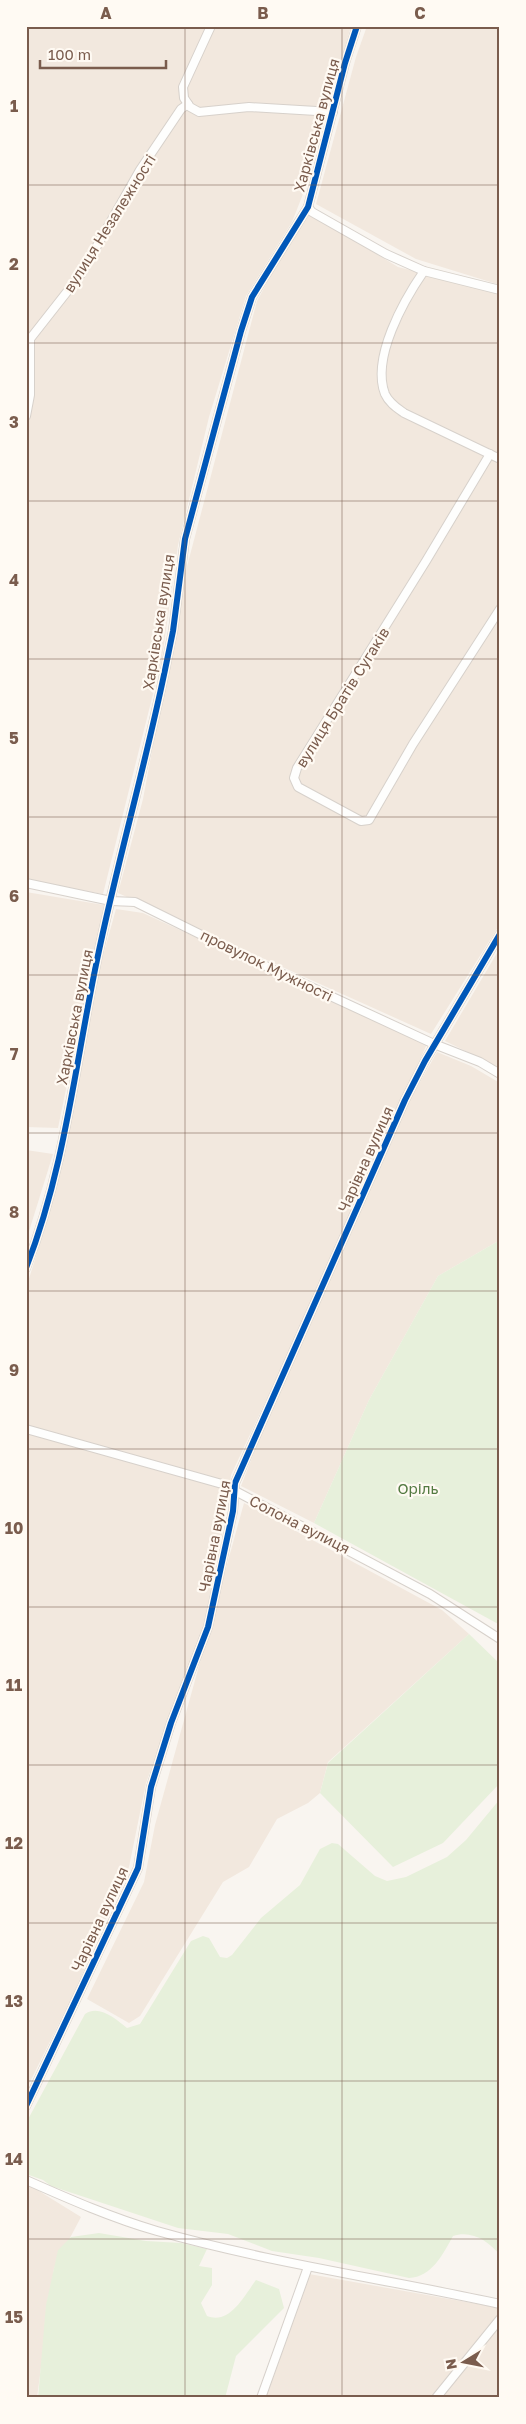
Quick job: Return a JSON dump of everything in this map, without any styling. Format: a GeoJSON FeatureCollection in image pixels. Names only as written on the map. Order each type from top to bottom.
{"type":"FeatureCollection","features":[{"type":"Feature","properties":{"kind":"street"},"geometry":{"type":"LineString","coordinates":[[211,26],[183,87],[184,98],[188,104],[199,112],[249,107],[333,112]]}},
{"type":"Feature","properties":{"kind":"street","name":"Харківська вулиця"},"geometry":{"type":"LineString","coordinates":[[26,1268],[40,1232],[56,1176],[86,1014],[173,631],[184,539],[218,409],[252,297],[308,207],[345,63],[357,26]]}},
{"type":"Feature","properties":{"kind":"street","name":"вулиця Незалежності"},"geometry":{"type":"LineString","coordinates":[[26,416],[30,395],[28,343],[81,274],[140,170],[181,109],[188,104]]}},
{"type":"Feature","properties":{"kind":"street"},"geometry":{"type":"LineString","coordinates":[[308,207],[312,212],[379,250],[424,271],[500,290]]}},
{"type":"Feature","properties":{"kind":"street"},"geometry":{"type":"LineString","coordinates":[[424,271],[398,316],[388,345],[383,368],[386,396],[392,405],[404,413],[500,459]]}},
{"type":"Feature","properties":{"kind":"street","name":"вулиця Братів Сугаків"},"geometry":{"type":"LineString","coordinates":[[490,454],[421,570],[297,768],[294,778],[298,787],[361,822],[370,820],[414,744],[500,608]]}},
{"type":"Feature","properties":{"kind":"street","name":"провулок Мужності"},"geometry":{"type":"LineString","coordinates":[[26,883],[111,901],[135,902],[244,956],[434,1044],[480,1062],[500,1074]]}},
{"type":"Feature","properties":{"kind":"street","name":"Чарівна вулиця"},"geometry":{"type":"LineString","coordinates":[[26,2106],[138,1868],[151,1787],[171,1723],[208,1627],[233,1511],[235,1483],[405,1100],[434,1044],[500,934]]}},
{"type":"Feature","properties":{"kind":"street","name":"Солона вулиця"},"geometry":{"type":"LineString","coordinates":[[26,1429],[222,1484],[430,1594],[500,1639]]}},
{"type":"Feature","properties":{"kind":"street"},"geometry":{"type":"LineString","coordinates":[[26,2180],[90,2208],[157,2231],[308,2266],[500,2304]]}},
{"type":"Feature","properties":{"kind":"street"},"geometry":{"type":"LineString","coordinates":[[261,2398],[308,2266]]}},
{"type":"Feature","properties":{"kind":"street"},"geometry":{"type":"LineString","coordinates":[[436,2398],[500,2319]]}},
{"type":"Feature","properties":{"kind":"shaded area"},"geometry":{"type":"Polygon","coordinates":[[[26,26],[351,26],[303,194],[292,222],[246,296],[209,417],[178,545],[162,658],[103,894],[26,880],[26,26]]]}},
{"type":"Feature","properties":{"kind":"shaded area"},"geometry":{"type":"Polygon","coordinates":[[[367,26],[500,26],[500,285],[416,259],[316,204],[356,57],[367,26]]]}},
{"type":"Feature","properties":{"kind":"shaded area"},"geometry":{"type":"Polygon","coordinates":[[[306,211],[398,267],[500,292],[500,924],[431,1034],[118,893],[143,799],[185,574],[257,301],[306,211]]]}},
{"type":"Feature","properties":{"kind":"shaded area"},"geometry":{"type":"Polygon","coordinates":[[[26,892],[104,905],[58,1128],[26,1127],[26,892]]]}},
{"type":"Feature","properties":{"kind":"shaded area"},"geometry":{"type":"Polygon","coordinates":[[[116,909],[143,913],[427,1044],[292,1345],[231,1475],[225,1520],[203,1628],[146,1783],[129,1867],[73,1995],[26,2090],[26,1288],[49,1215],[72,1116],[99,970],[116,909]]]}},
{"type":"Feature","properties":{"kind":"shaded area"},"geometry":{"type":"Polygon","coordinates":[[[500,948],[500,1068],[445,1041],[500,948]]]}},
{"type":"Feature","properties":{"kind":"shaded area"},"geometry":{"type":"Polygon","coordinates":[[[437,1052],[471,1066],[500,1083],[500,1240],[438,1276],[369,1400],[314,1523],[241,1486],[260,1437],[406,1107],[437,1052]]]}},
{"type":"Feature","properties":{"kind":"shaded area"},"geometry":{"type":"Polygon","coordinates":[[[26,1150],[53,1154],[26,1241],[26,1150]]]}},
{"type":"Feature","properties":{"kind":"shaded area"},"geometry":{"type":"Polygon","coordinates":[[[244,1503],[442,1610],[469,1634],[328,1762],[320,1793],[308,1803],[277,1819],[249,1867],[223,1882],[140,2016],[129,2023],[87,1999],[144,1882],[155,1825],[244,1503]]]}},
{"type":"Feature","properties":{"kind":"shaded area"},"geometry":{"type":"Polygon","coordinates":[[[26,2183],[81,2217],[54,2268],[37,2398],[26,2398],[26,2183]]]}},
{"type":"Feature","properties":{"kind":"shaded area"},"geometry":{"type":"Polygon","coordinates":[[[309,2274],[500,2308],[500,2398],[265,2398],[309,2274]]]}},
{"type":"Feature","properties":{"kind":"green space","name":"Оріль"},"geometry":{"type":"Polygon","coordinates":[[[500,1240],[500,1625],[314,1523],[369,1400],[438,1276],[500,1240]]]}},
{"type":"Feature","properties":{"kind":"green space"},"geometry":{"type":"Polygon","coordinates":[[[469,1634],[500,1664],[500,1783],[443,1843],[393,1867],[320,1793],[328,1763],[469,1634]]]}},
{"type":"Feature","properties":{"kind":"green space"},"geometry":{"type":"Polygon","coordinates":[[[500,1799],[500,2255],[479,2238],[467,2234],[453,2236],[441,2257],[430,2269],[417,2277],[409,2278],[319,2258],[272,2251],[228,2234],[178,2228],[51,2186],[43,2180],[26,2174],[26,2123],[85,2014],[90,2011],[102,2012],[113,2017],[127,2028],[140,2024],[191,1941],[203,1936],[209,1938],[220,1957],[227,1958],[232,1955],[261,1918],[300,1885],[320,1849],[332,1843],[338,1844],[375,1876],[387,1881],[406,1877],[447,1857],[466,1840],[500,1799]]]}},
{"type":"Feature","properties":{"kind":"green space"},"geometry":{"type":"Polygon","coordinates":[[[99,2233],[146,2241],[181,2243],[207,2249],[199,2266],[212,2268],[212,2285],[201,2303],[207,2316],[215,2318],[229,2313],[241,2301],[256,2280],[279,2289],[284,2308],[236,2356],[225,2398],[38,2398],[46,2305],[58,2250],[71,2237],[99,2233]]]}},
{"type":"Feature","properties":{"kind":"cycle path"},"geometry":{"type":"LineString","coordinates":[[26,1268],[39,1230],[60,1154],[105,924],[149,743],[173,631],[185,539],[241,331],[252,297],[308,207],[345,63],[357,26]]}},
{"type":"Feature","properties":{"kind":"cycle path"},"geometry":{"type":"LineString","coordinates":[[26,2106],[138,1868],[151,1787],[171,1723],[208,1627],[233,1511],[235,1483],[405,1100],[425,1061],[500,934]]}}]}
